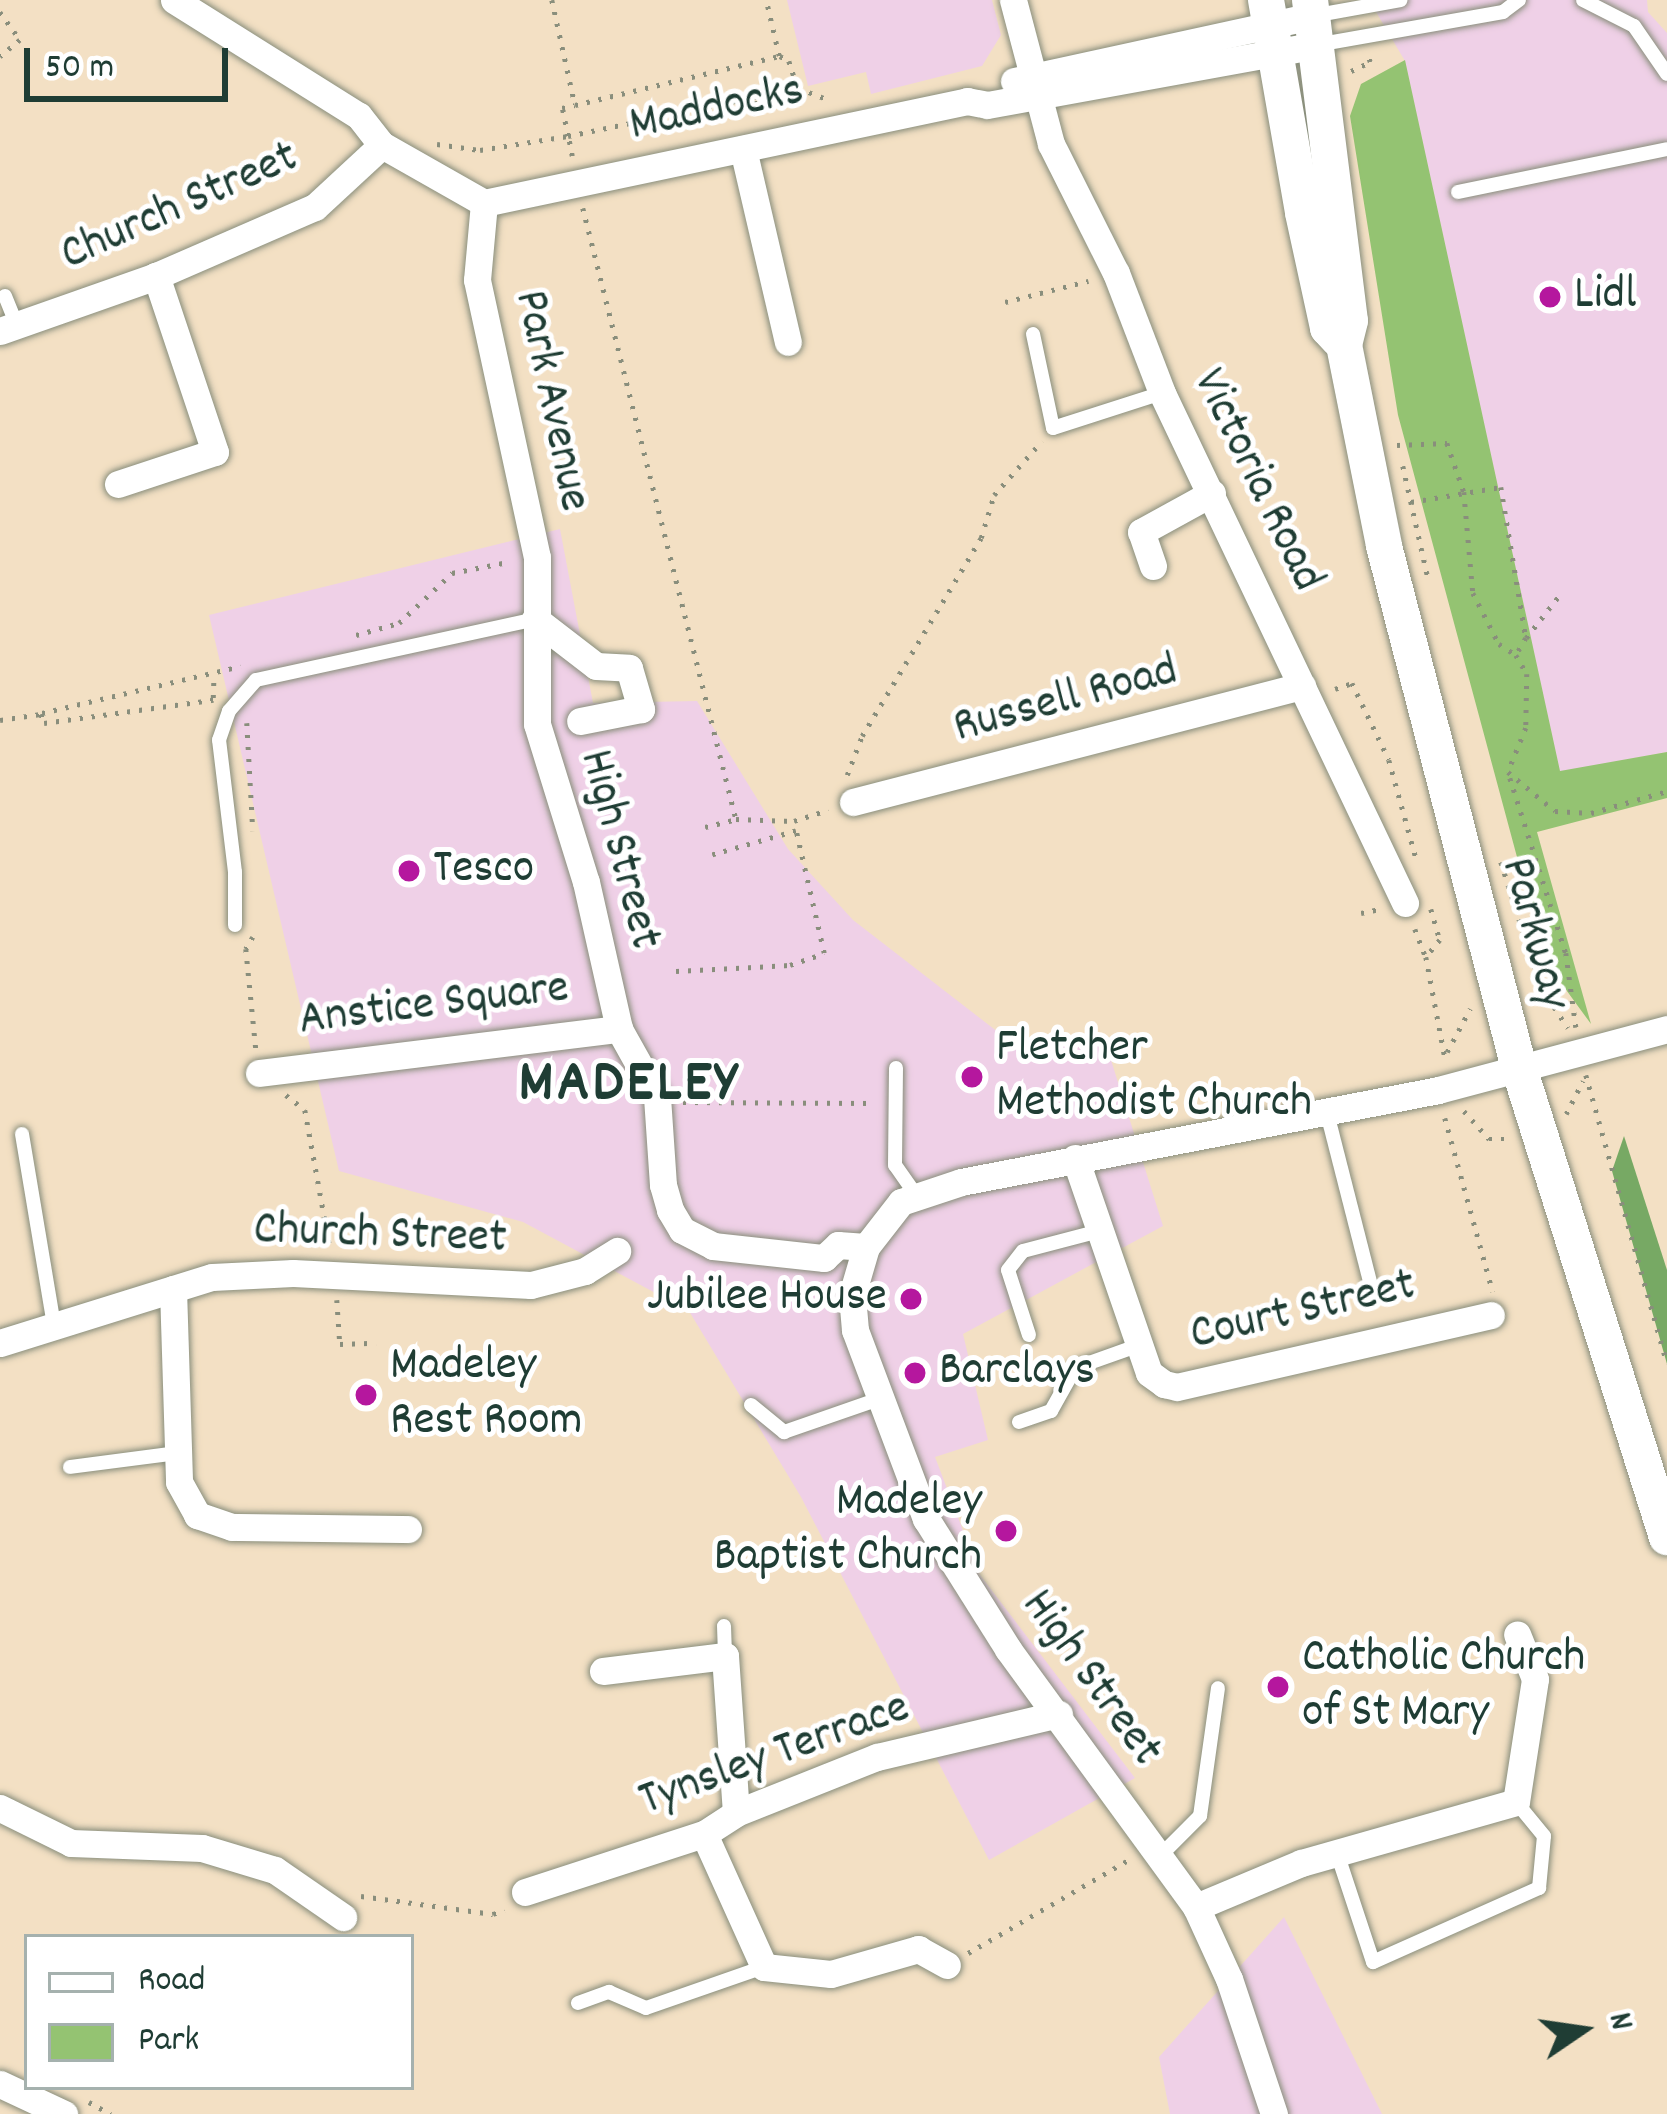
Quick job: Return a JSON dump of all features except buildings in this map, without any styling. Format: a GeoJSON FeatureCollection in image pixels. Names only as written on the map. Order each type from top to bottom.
{"type":"FeatureCollection","features":[{"type":"Feature","properties":{"kind":"street"},"geometry":{"type":"LineString","coordinates":[[175,0],[359,116],[382,146],[484,203]]}},
{"type":"Feature","properties":{"kind":"street","name":"Victoria Road"},"geometry":{"type":"LineString","coordinates":[[1013,0],[1051,144],[1116,273],[1162,393],[1405,903]]}},
{"type":"Feature","properties":{"kind":"street","name":"Maddocks"},"geometry":{"type":"LineString","coordinates":[[484,203],[859,128],[967,101],[982,88],[1034,86],[1269,26],[1313,20]]}},
{"type":"Feature","properties":{"kind":"street","name":"Parkway"},"geometry":{"type":"LineString","coordinates":[[1313,20],[1350,321],[1344,345],[1384,546],[1519,1068],[1667,1537]]}},
{"type":"Feature","properties":{"kind":"street","name":"Parkway"},"geometry":{"type":"LineString","coordinates":[[1269,26],[1328,328],[1344,345]]}},
{"type":"Feature","properties":{"kind":"street","name":"Church Street"},"geometry":{"type":"LineString","coordinates":[[8,328],[156,276],[315,207],[382,146]]}},
{"type":"Feature","properties":{"kind":"street"},"geometry":{"type":"LineString","coordinates":[[743,149],[788,342]]}},
{"type":"Feature","properties":{"kind":"street","name":"Park Avenue"},"geometry":{"type":"LineString","coordinates":[[484,203],[477,280],[537,556],[535,619]]}},
{"type":"Feature","properties":{"kind":"street"},"geometry":{"type":"LineString","coordinates":[[118,484],[215,452],[156,276]]}},
{"type":"Feature","properties":{"kind":"street"},"geometry":{"type":"LineString","coordinates":[[1153,566],[1141,532],[1212,493]]}},
{"type":"Feature","properties":{"kind":"street"},"geometry":{"type":"LineString","coordinates":[[535,619],[596,666],[629,668],[641,709],[580,721]]}},
{"type":"Feature","properties":{"kind":"street","name":"High Street"},"geometry":{"type":"LineString","coordinates":[[535,619],[537,724],[586,882],[619,1029],[658,1097],[663,1185],[682,1230],[713,1246],[824,1258],[838,1245],[866,1247],[854,1291],[855,1330],[926,1520],[1008,1649],[1159,1849],[1196,1907],[1229,1979],[1274,2114]]}},
{"type":"Feature","properties":{"kind":"street","name":"Russell Road"},"geometry":{"type":"LineString","coordinates":[[843,805],[1302,686]]}},
{"type":"Feature","properties":{"kind":"street","name":"Anstice Square"},"geometry":{"type":"LineString","coordinates":[[260,1073],[619,1029]]}},
{"type":"Feature","properties":{"kind":"street"},"geometry":{"type":"LineString","coordinates":[[866,1247],[901,1202],[916,1195],[1075,1158],[1327,1113],[1667,1029]]}},
{"type":"Feature","properties":{"kind":"street","name":"Court Street"},"geometry":{"type":"LineString","coordinates":[[1075,1158],[1149,1373],[1177,1387],[1491,1315]]}},
{"type":"Feature","properties":{"kind":"street","name":"Church Street"},"geometry":{"type":"LineString","coordinates":[[0,1342],[212,1277],[335,1275],[531,1286],[585,1270],[617,1252]]}},
{"type":"Feature","properties":{"kind":"street"},"geometry":{"type":"LineString","coordinates":[[824,1258],[836,1280],[854,1291]]}},
{"type":"Feature","properties":{"kind":"street"},"geometry":{"type":"LineString","coordinates":[[173,1289],[179,1482],[197,1514],[232,1527],[408,1528]]}},
{"type":"Feature","properties":{"kind":"street"},"geometry":{"type":"LineString","coordinates":[[1196,1907],[1253,1879],[1516,1802],[1535,1679],[1517,1634]]}},
{"type":"Feature","properties":{"kind":"street"},"geometry":{"type":"LineString","coordinates":[[603,1671],[725,1656],[736,1813]]}},
{"type":"Feature","properties":{"kind":"street","name":"Tynsley Terrace"},"geometry":{"type":"LineString","coordinates":[[525,1892],[704,1834],[736,1813],[877,1757],[1059,1714]]}},
{"type":"Feature","properties":{"kind":"street"},"geometry":{"type":"LineString","coordinates":[[0,1808],[71,1843],[202,1848],[275,1870],[323,1894]]}},
{"type":"Feature","properties":{"kind":"street"},"geometry":{"type":"LineString","coordinates":[[704,1834],[764,1967],[831,1974],[918,1949],[947,1965]]}},
{"type":"Feature","properties":{"kind":"street"},"geometry":{"type":"LineString","coordinates":[[0,2084],[64,2114]]}},
{"type":"Feature","properties":{"kind":"lane"},"geometry":{"type":"LineString","coordinates":[[1313,20],[1401,0]]}},
{"type":"Feature","properties":{"kind":"lane"},"geometry":{"type":"LineString","coordinates":[[1313,20],[1503,11],[1519,0]]}},
{"type":"Feature","properties":{"kind":"lane"},"geometry":{"type":"LineString","coordinates":[[1592,1],[1644,36],[1667,74]]}},
{"type":"Feature","properties":{"kind":"lane"},"geometry":{"type":"LineString","coordinates":[[1458,193],[1667,149]]}},
{"type":"Feature","properties":{"kind":"lane"},"geometry":{"type":"LineString","coordinates":[[5,296],[8,328]]}},
{"type":"Feature","properties":{"kind":"lane"},"geometry":{"type":"LineString","coordinates":[[1033,334],[1053,428],[1162,393]]}},
{"type":"Feature","properties":{"kind":"lane"},"geometry":{"type":"LineString","coordinates":[[235,925],[235,872],[223,806],[220,740],[229,711],[256,680],[535,619]]}},
{"type":"Feature","properties":{"kind":"lane"},"geometry":{"type":"LineString","coordinates":[[896,1068],[895,1165],[916,1195]]}},
{"type":"Feature","properties":{"kind":"lane"},"geometry":{"type":"LineString","coordinates":[[1327,1113],[1370,1282]]}},
{"type":"Feature","properties":{"kind":"lane"},"geometry":{"type":"LineString","coordinates":[[22,1134],[54,1326]]}},
{"type":"Feature","properties":{"kind":"lane"},"geometry":{"type":"LineString","coordinates":[[1029,1334],[1008,1270],[1023,1251],[1099,1231]]}},
{"type":"Feature","properties":{"kind":"lane"},"geometry":{"type":"LineString","coordinates":[[1018,1422],[1051,1412],[1075,1368],[1140,1345]]}},
{"type":"Feature","properties":{"kind":"lane"},"geometry":{"type":"LineString","coordinates":[[752,1405],[784,1432],[879,1399]]}},
{"type":"Feature","properties":{"kind":"lane"},"geometry":{"type":"LineString","coordinates":[[70,1467],[178,1453]]}},
{"type":"Feature","properties":{"kind":"lane"},"geometry":{"type":"LineString","coordinates":[[724,1626],[725,1656]]}},
{"type":"Feature","properties":{"kind":"lane"},"geometry":{"type":"LineString","coordinates":[[1159,1849],[1200,1816],[1218,1688]]}},
{"type":"Feature","properties":{"kind":"lane"},"geometry":{"type":"LineString","coordinates":[[1337,1853],[1373,1961],[1539,1888],[1544,1835],[1516,1802]]}},
{"type":"Feature","properties":{"kind":"lane"},"geometry":{"type":"LineString","coordinates":[[578,2002],[609,1992],[646,2008],[764,1967]]}},
{"type":"Feature","properties":{"kind":"path"},"geometry":{"type":"LineString","coordinates":[[551,0],[574,105]]}},
{"type":"Feature","properties":{"kind":"path"},"geometry":{"type":"LineString","coordinates":[[766,0],[779,56]]}},
{"type":"Feature","properties":{"kind":"path"},"geometry":{"type":"LineString","coordinates":[[0,12],[20,40],[0,57]]}},
{"type":"Feature","properties":{"kind":"path"},"geometry":{"type":"LineString","coordinates":[[736,819],[577,185],[562,108],[779,56],[789,61],[798,88]]}},
{"type":"Feature","properties":{"kind":"path"},"geometry":{"type":"LineString","coordinates":[[409,159],[423,142],[480,150],[798,88],[843,105],[859,128]]}},
{"type":"Feature","properties":{"kind":"path"},"geometry":{"type":"LineString","coordinates":[[754,97],[755,116]]}},
{"type":"Feature","properties":{"kind":"path"},"geometry":{"type":"LineString","coordinates":[[657,116],[661,137]]}},
{"type":"Feature","properties":{"kind":"path"},"geometry":{"type":"LineString","coordinates":[[1005,302],[1116,273]]}},
{"type":"Feature","properties":{"kind":"path"},"geometry":{"type":"LineString","coordinates":[[705,827],[736,819],[794,821],[843,805],[862,736],[981,538],[994,495],[1053,428]]}},
{"type":"Feature","properties":{"kind":"path"},"geometry":{"type":"LineString","coordinates":[[1397,445],[1448,442],[1464,492],[1473,593],[1499,644],[1516,655],[1527,674],[1526,728],[1508,772],[1566,953],[1577,1038],[1558,1016],[1533,966]]}},
{"type":"Feature","properties":{"kind":"path"},"geometry":{"type":"LineString","coordinates":[[1411,502],[1501,487],[1526,638]]}},
{"type":"Feature","properties":{"kind":"path"},"geometry":{"type":"LineString","coordinates":[[337,640],[399,623],[452,573],[537,556]]}},
{"type":"Feature","properties":{"kind":"path"},"geometry":{"type":"LineString","coordinates":[[1516,655],[1558,597]]}},
{"type":"Feature","properties":{"kind":"path"},"geometry":{"type":"LineString","coordinates":[[0,720],[255,663]]}},
{"type":"Feature","properties":{"kind":"path"},"geometry":{"type":"LineString","coordinates":[[213,700],[214,674]]}},
{"type":"Feature","properties":{"kind":"path"},"geometry":{"type":"LineString","coordinates":[[41,714],[44,723],[213,700],[249,724],[253,840]]}},
{"type":"Feature","properties":{"kind":"path"},"geometry":{"type":"LineString","coordinates":[[1508,772],[1555,811],[1591,813],[1667,791]]}},
{"type":"Feature","properties":{"kind":"path"},"geometry":{"type":"LineString","coordinates":[[676,971],[790,965],[824,953],[794,821]]}},
{"type":"Feature","properties":{"kind":"path"},"geometry":{"type":"LineString","coordinates":[[712,855],[796,832]]}},
{"type":"Feature","properties":{"kind":"path"},"geometry":{"type":"LineString","coordinates":[[256,932],[246,949],[260,1073]]}},
{"type":"Feature","properties":{"kind":"path"},"geometry":{"type":"LineString","coordinates":[[1446,1053],[1473,1004]]}},
{"type":"Feature","properties":{"kind":"path"},"geometry":{"type":"LineString","coordinates":[[1560,1124],[1585,1072],[1667,1364]]}},
{"type":"Feature","properties":{"kind":"path"},"geometry":{"type":"LineString","coordinates":[[1449,1097],[1489,1139],[1515,1139]]}},
{"type":"Feature","properties":{"kind":"path"},"geometry":{"type":"LineString","coordinates":[[1441,1101],[1495,1298],[1491,1315]]}},
{"type":"Feature","properties":{"kind":"path"},"geometry":{"type":"LineString","coordinates":[[683,1102],[895,1104]]}},
{"type":"Feature","properties":{"kind":"path"},"geometry":{"type":"LineString","coordinates":[[304,1110],[335,1275],[340,1344],[376,1343]]}},
{"type":"Feature","properties":{"kind":"path"},"geometry":{"type":"LineString","coordinates":[[947,1965],[1159,1849]]}},
{"type":"Feature","properties":{"kind":"path"},"geometry":{"type":"LineString","coordinates":[[323,1894],[380,1895],[493,1914],[518,1906],[525,1892]]}},
{"type":"Feature","properties":{"kind":"shaded area"},"geometry":{"type":"Polygon","coordinates":[[[787,0],[992,0],[1001,35],[982,66],[871,94],[866,72],[808,86],[787,0]]]}},
{"type":"Feature","properties":{"kind":"shaded area"},"geometry":{"type":"Polygon","coordinates":[[[1369,0],[1647,0],[1648,12],[1667,33],[1667,752],[1560,772],[1405,61],[1369,0]]]}},
{"type":"Feature","properties":{"kind":"shaded area"},"geometry":{"type":"Polygon","coordinates":[[[560,529],[593,703],[697,701],[788,849],[853,920],[1016,1046],[1106,1044],[1163,1226],[963,1334],[988,1440],[935,1457],[980,1575],[1135,1778],[989,1860],[801,1497],[689,1311],[523,1222],[339,1171],[209,615],[560,529]]]}},
{"type":"Feature","properties":{"kind":"shaded area"},"geometry":{"type":"Polygon","coordinates":[[[1284,1917],[1382,2114],[1170,2114],[1159,2057],[1284,1917]]]}},
{"type":"Feature","properties":{"kind":"green space"},"geometry":{"type":"Polygon","coordinates":[[[1405,60],[1560,771],[1667,752],[1667,798],[1537,832],[1591,1024],[1545,961],[1398,415],[1350,116],[1361,84],[1405,60]]]}},
{"type":"Feature","properties":{"kind":"green space"},"geometry":{"type":"Polygon","coordinates":[[[1624,1136],[1667,1270],[1667,1364],[1612,1171],[1624,1136]]]}},
{"type":"Feature","properties":{"kind":"place","name":"Lidl"},"geometry":{"type":"Point","coordinates":[1550,297]}},
{"type":"Feature","properties":{"kind":"place","name":"Tesco"},"geometry":{"type":"Point","coordinates":[409,871]}},
{"type":"Feature","properties":{"kind":"place","name":"Fletcher Methodist Church"},"geometry":{"type":"Point","coordinates":[972,1077]}},
{"type":"Feature","properties":{"kind":"place","name":"Jubilee House"},"geometry":{"type":"Point","coordinates":[911,1299]}},
{"type":"Feature","properties":{"kind":"place","name":"Barclays"},"geometry":{"type":"Point","coordinates":[915,1373]}},
{"type":"Feature","properties":{"kind":"place","name":"Madeley Rest Room"},"geometry":{"type":"Point","coordinates":[366,1395]}},
{"type":"Feature","properties":{"kind":"place","name":"Madeley Baptist Church"},"geometry":{"type":"Point","coordinates":[1006,1531]}},
{"type":"Feature","properties":{"kind":"place","name":"Catholic Church of St Mary"},"geometry":{"type":"Point","coordinates":[1278,1687]}},
{"type":"Feature","properties":{"kind":"district","name":"MADELEY"},"geometry":{"type":"Point","coordinates":[629,1086]}}]}
